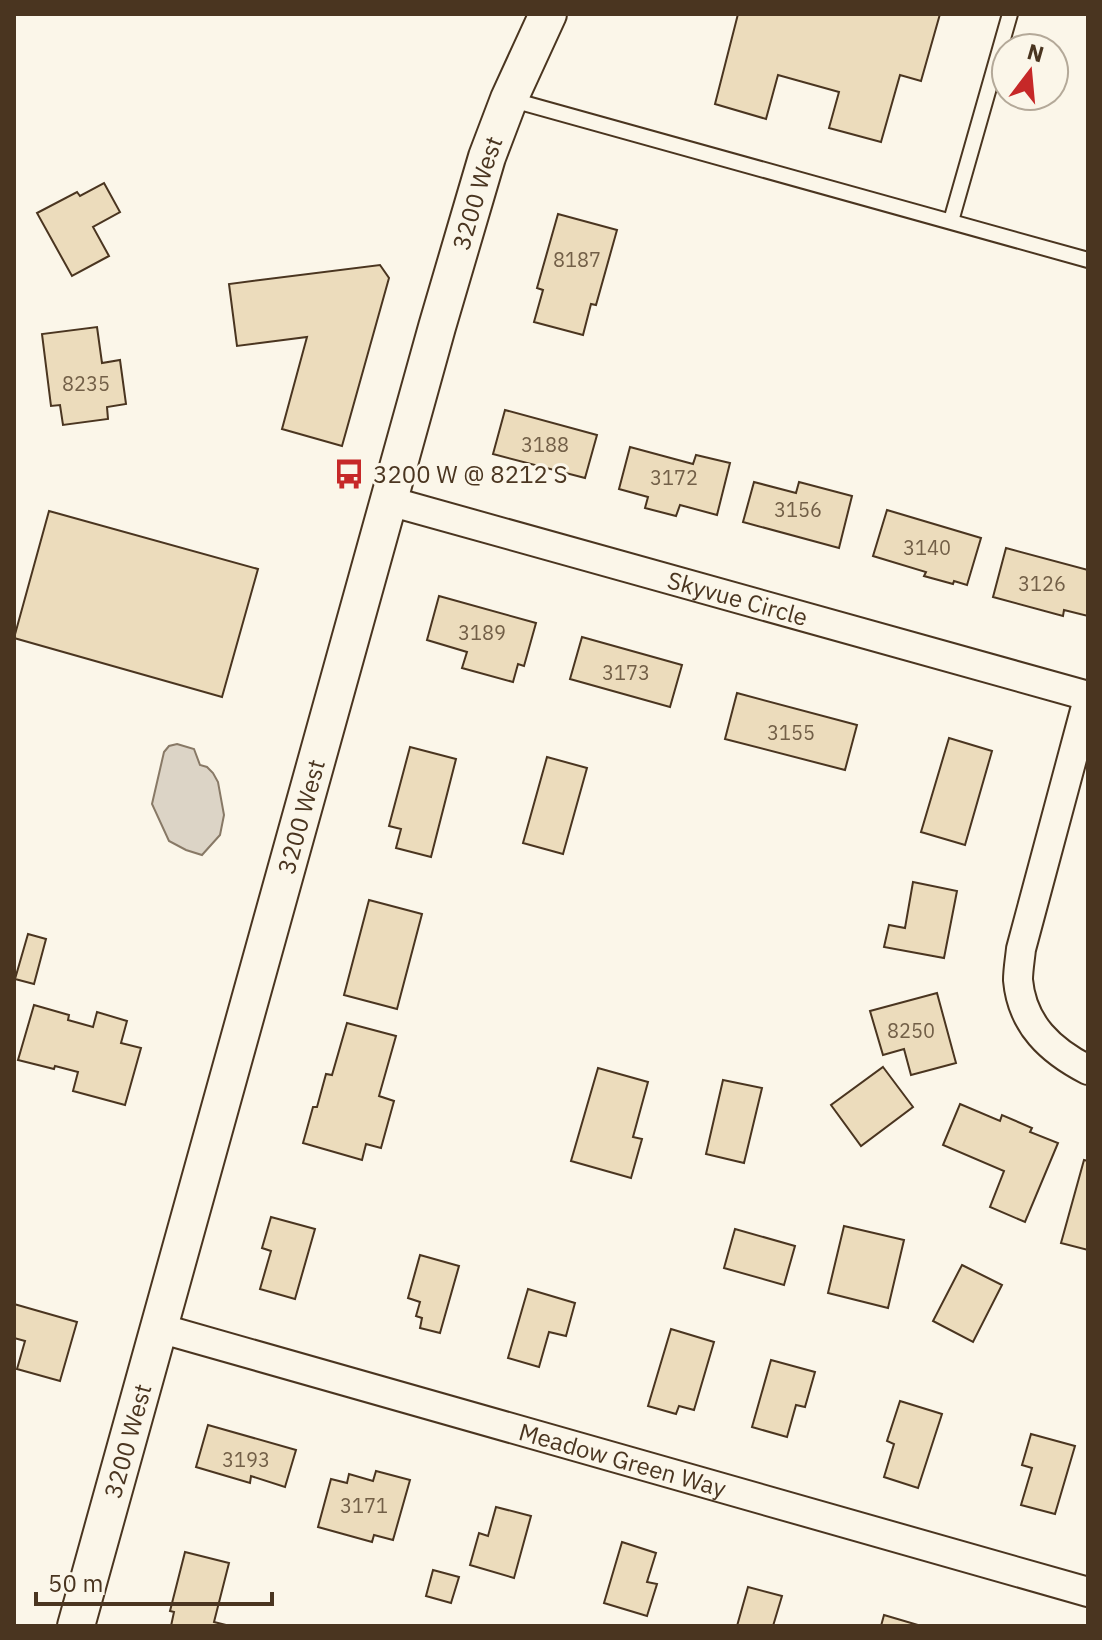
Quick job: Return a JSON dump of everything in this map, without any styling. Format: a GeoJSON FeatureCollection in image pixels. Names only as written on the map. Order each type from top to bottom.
{"type":"FeatureCollection","features":[{"type":"Feature","properties":{"kind":"street","name":"3200 West"},"geometry":{"type":"LineString","coordinates":[[76,1626],[487,157],[509,99],[548,14]]}},
{"type":"Feature","properties":{"kind":"street","name":"Skyvue Circle"},"geometry":{"type":"LineString","coordinates":[[389,501],[1088,698],[1021,949],[1018,979],[1023,1008],[1035,1028],[1050,1046],[1088,1070]]}},
{"type":"Feature","properties":{"kind":"street","name":"Meadow Green Way"},"geometry":{"type":"LineString","coordinates":[[159,1328],[1088,1592]]}},
{"type":"Feature","properties":{"kind":"lane"},"geometry":{"type":"LineString","coordinates":[[951,221],[1010,14]]}},
{"type":"Feature","properties":{"kind":"lane"},"geometry":{"type":"LineString","coordinates":[[509,99],[1088,260]]}},
{"type":"Feature","properties":{"kind":"shaded area"},"geometry":{"type":"Polygon","coordinates":[[[177,744],[194,749],[200,765],[207,767],[218,782],[224,815],[220,835],[202,855],[169,841],[152,804],[164,752],[169,746],[177,744]]]}},
{"type":"Feature","properties":{"kind":"building"},"geometry":{"type":"Polygon","coordinates":[[[738,14],[940,14],[921,81],[900,75],[881,142],[829,128],[839,92],[778,75],[766,119],[715,104],[738,14]]]}},
{"type":"Feature","properties":{"kind":"building"},"geometry":{"type":"Polygon","coordinates":[[[104,183],[120,212],[93,227],[109,256],[72,276],[37,213],[77,192],[80,196],[104,183]]]}},
{"type":"Feature","properties":{"kind":"building"},"geometry":{"type":"Polygon","coordinates":[[[558,214],[617,230],[596,305],[591,304],[583,335],[534,322],[543,290],[537,288],[558,214]]]}},
{"type":"Feature","properties":{"kind":"building"},"geometry":{"type":"Polygon","coordinates":[[[380,265],[389,278],[342,446],[282,429],[307,337],[237,346],[229,284],[380,265]]]}},
{"type":"Feature","properties":{"kind":"building"},"geometry":{"type":"Polygon","coordinates":[[[97,327],[102,363],[120,360],[126,404],[107,407],[108,419],[63,425],[60,405],[51,406],[42,334],[97,327]]]}},
{"type":"Feature","properties":{"kind":"building"},"geometry":{"type":"Polygon","coordinates":[[[505,410],[597,435],[585,478],[493,454],[505,410]]]}},
{"type":"Feature","properties":{"kind":"building"},"geometry":{"type":"Polygon","coordinates":[[[630,447],[693,464],[696,455],[730,463],[717,515],[680,505],[676,516],[645,508],[648,497],[619,489],[630,447]]]}},
{"type":"Feature","properties":{"kind":"building"},"geometry":{"type":"Polygon","coordinates":[[[754,482],[796,493],[799,482],[852,496],[839,548],[743,522],[754,482]]]}},
{"type":"Feature","properties":{"kind":"building"},"geometry":{"type":"Polygon","coordinates":[[[887,510],[981,538],[967,585],[924,576],[926,572],[873,556],[887,510]]]}},
{"type":"Feature","properties":{"kind":"building"},"geometry":{"type":"Polygon","coordinates":[[[49,511],[258,569],[222,697],[14,638],[49,511]]]}},
{"type":"Feature","properties":{"kind":"building"},"geometry":{"type":"Polygon","coordinates":[[[1006,548],[1088,570],[1088,616],[1064,610],[1063,616],[993,597],[1006,548]]]}},
{"type":"Feature","properties":{"kind":"building"},"geometry":{"type":"Polygon","coordinates":[[[439,596],[536,623],[524,666],[518,664],[513,682],[462,668],[467,652],[427,640],[439,596]]]}},
{"type":"Feature","properties":{"kind":"building"},"geometry":{"type":"Polygon","coordinates":[[[582,637],[682,665],[670,707],[570,679],[582,637]]]}},
{"type":"Feature","properties":{"kind":"building"},"geometry":{"type":"Polygon","coordinates":[[[737,693],[857,725],[845,770],[725,739],[737,693]]]}},
{"type":"Feature","properties":{"kind":"building"},"geometry":{"type":"Polygon","coordinates":[[[949,738],[992,751],[965,845],[921,832],[949,738]]]}},
{"type":"Feature","properties":{"kind":"building"},"geometry":{"type":"Polygon","coordinates":[[[410,747],[456,759],[431,857],[396,848],[401,829],[389,826],[410,747]]]}},
{"type":"Feature","properties":{"kind":"building"},"geometry":{"type":"Polygon","coordinates":[[[547,757],[587,768],[563,854],[523,843],[547,757]]]}},
{"type":"Feature","properties":{"kind":"building"},"geometry":{"type":"Polygon","coordinates":[[[913,882],[957,891],[944,958],[884,947],[889,925],[905,928],[913,882]]]}},
{"type":"Feature","properties":{"kind":"building"},"geometry":{"type":"Polygon","coordinates":[[[369,900],[422,914],[397,1009],[344,995],[369,900]]]}},
{"type":"Feature","properties":{"kind":"building"},"geometry":{"type":"Polygon","coordinates":[[[28,934],[46,939],[34,984],[15,979],[28,934]]]}},
{"type":"Feature","properties":{"kind":"building"},"geometry":{"type":"Polygon","coordinates":[[[937,993],[956,1063],[911,1075],[904,1049],[883,1055],[870,1011],[937,993]]]}},
{"type":"Feature","properties":{"kind":"building"},"geometry":{"type":"Polygon","coordinates":[[[34,1005],[69,1015],[68,1020],[93,1027],[97,1012],[127,1021],[121,1043],[141,1048],[125,1105],[73,1091],[78,1072],[18,1060],[34,1005]]]}},
{"type":"Feature","properties":{"kind":"building"},"geometry":{"type":"Polygon","coordinates":[[[347,1023],[396,1036],[379,1096],[394,1101],[381,1148],[366,1144],[362,1160],[303,1143],[326,1074],[332,1075],[347,1023]]]}},
{"type":"Feature","properties":{"kind":"building"},"geometry":{"type":"Polygon","coordinates":[[[883,1067],[913,1107],[861,1146],[831,1105],[883,1067]]]}},
{"type":"Feature","properties":{"kind":"building"},"geometry":{"type":"Polygon","coordinates":[[[598,1068],[648,1082],[633,1137],[642,1139],[631,1178],[571,1161],[598,1068]]]}},
{"type":"Feature","properties":{"kind":"building"},"geometry":{"type":"Polygon","coordinates":[[[723,1080],[762,1088],[744,1163],[706,1154],[723,1080]]]}},
{"type":"Feature","properties":{"kind":"building"},"geometry":{"type":"Polygon","coordinates":[[[960,1104],[1000,1121],[1002,1115],[1032,1128],[1030,1132],[1058,1143],[1025,1222],[990,1207],[1004,1171],[943,1145],[960,1104]]]}},
{"type":"Feature","properties":{"kind":"building"},"geometry":{"type":"Polygon","coordinates":[[[1084,1160],[1088,1161],[1088,1250],[1061,1243],[1084,1160]]]}},
{"type":"Feature","properties":{"kind":"building"},"geometry":{"type":"Polygon","coordinates":[[[271,1217],[315,1229],[295,1299],[260,1289],[271,1251],[262,1248],[271,1217]]]}},
{"type":"Feature","properties":{"kind":"building"},"geometry":{"type":"Polygon","coordinates":[[[844,1226],[904,1240],[888,1308],[828,1293],[844,1226]]]}},
{"type":"Feature","properties":{"kind":"building"},"geometry":{"type":"Polygon","coordinates":[[[735,1229],[795,1246],[784,1285],[724,1268],[735,1229]]]}},
{"type":"Feature","properties":{"kind":"building"},"geometry":{"type":"Polygon","coordinates":[[[420,1255],[459,1266],[440,1333],[420,1328],[422,1318],[416,1316],[420,1302],[408,1298],[420,1255]]]}},
{"type":"Feature","properties":{"kind":"building"},"geometry":{"type":"Polygon","coordinates":[[[962,1265],[1002,1285],[973,1342],[933,1321],[962,1265]]]}},
{"type":"Feature","properties":{"kind":"building"},"geometry":{"type":"Polygon","coordinates":[[[528,1289],[575,1303],[566,1336],[549,1332],[539,1367],[508,1358],[528,1289]]]}},
{"type":"Feature","properties":{"kind":"building"},"geometry":{"type":"Polygon","coordinates":[[[14,1304],[77,1322],[60,1381],[17,1369],[25,1341],[14,1338],[14,1304]]]}},
{"type":"Feature","properties":{"kind":"building"},"geometry":{"type":"Polygon","coordinates":[[[671,1329],[714,1342],[694,1410],[679,1406],[676,1414],[648,1406],[671,1329]]]}},
{"type":"Feature","properties":{"kind":"building"},"geometry":{"type":"Polygon","coordinates":[[[771,1360],[815,1372],[805,1407],[796,1405],[787,1437],[752,1427],[771,1360]]]}},
{"type":"Feature","properties":{"kind":"building"},"geometry":{"type":"Polygon","coordinates":[[[900,1401],[942,1414],[918,1488],[884,1477],[894,1444],[887,1441],[900,1401]]]}},
{"type":"Feature","properties":{"kind":"building"},"geometry":{"type":"Polygon","coordinates":[[[208,1425],[296,1450],[285,1487],[251,1476],[250,1483],[196,1467],[208,1425]]]}},
{"type":"Feature","properties":{"kind":"building"},"geometry":{"type":"Polygon","coordinates":[[[1031,1434],[1075,1446],[1055,1514],[1021,1505],[1032,1468],[1022,1465],[1031,1434]]]}},
{"type":"Feature","properties":{"kind":"building"},"geometry":{"type":"Polygon","coordinates":[[[376,1471],[410,1480],[393,1540],[374,1535],[372,1542],[318,1527],[331,1479],[347,1483],[349,1474],[373,1481],[376,1471]]]}},
{"type":"Feature","properties":{"kind":"building"},"geometry":{"type":"Polygon","coordinates":[[[496,1507],[531,1516],[514,1578],[470,1565],[479,1533],[488,1536],[496,1507]]]}},
{"type":"Feature","properties":{"kind":"building"},"geometry":{"type":"Polygon","coordinates":[[[622,1542],[656,1553],[647,1582],[657,1584],[647,1616],[604,1603],[622,1542]]]}},
{"type":"Feature","properties":{"kind":"building"},"geometry":{"type":"Polygon","coordinates":[[[185,1552],[229,1563],[214,1622],[230,1626],[171,1626],[174,1612],[170,1611],[185,1552]]]}},
{"type":"Feature","properties":{"kind":"building"},"geometry":{"type":"Polygon","coordinates":[[[433,1570],[459,1577],[451,1603],[426,1596],[433,1570]]]}},
{"type":"Feature","properties":{"kind":"building"},"geometry":{"type":"Polygon","coordinates":[[[748,1587],[782,1596],[773,1626],[737,1626],[748,1587]]]}},
{"type":"Feature","properties":{"kind":"building"},"geometry":{"type":"Polygon","coordinates":[[[884,1615],[918,1625],[918,1626],[881,1626],[884,1615]]]}},
{"type":"Feature","properties":{"kind":"place","name":"3200 W @ 8212 S"},"geometry":{"type":"Point","coordinates":[349,474]}}]}
